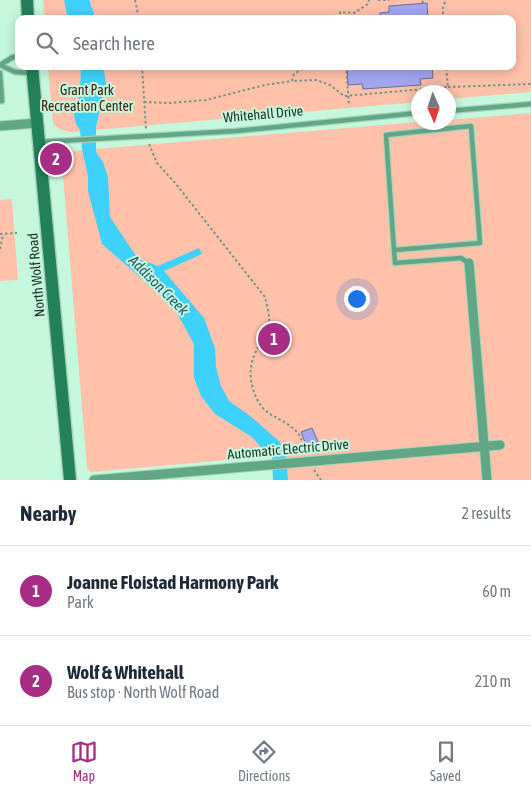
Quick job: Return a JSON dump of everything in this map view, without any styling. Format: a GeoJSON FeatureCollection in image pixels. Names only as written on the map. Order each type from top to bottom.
{"type":"FeatureCollection","features":[{"type":"Feature","properties":{"kind":"main road"},"geometry":{"type":"LineString","coordinates":[[27,0],[28,15]]}},
{"type":"Feature","properties":{"kind":"main road","name":"North Wolf Road"},"geometry":{"type":"LineString","coordinates":[[32,70],[70,480]]}},
{"type":"Feature","properties":{"kind":"street"},"geometry":{"type":"LineString","coordinates":[[0,126],[37,123]]}},
{"type":"Feature","properties":{"kind":"street"},"geometry":{"type":"LineString","coordinates":[[469,263],[487,480]]}},
{"type":"Feature","properties":{"kind":"street","name":"Automatic Electric Drive"},"geometry":{"type":"LineString","coordinates":[[94,480],[500,445]]}},
{"type":"Feature","properties":{"kind":"lane"},"geometry":{"type":"LineString","coordinates":[[0,65],[15,57]]}},
{"type":"Feature","properties":{"kind":"lane"},"geometry":{"type":"LineString","coordinates":[[0,65],[15,72],[32,70]]}},
{"type":"Feature","properties":{"kind":"lane"},"geometry":{"type":"LineString","coordinates":[[0,73],[2,101],[0,101]]}},
{"type":"Feature","properties":{"kind":"lane"},"geometry":{"type":"LineString","coordinates":[[456,110],[531,104]]}},
{"type":"Feature","properties":{"kind":"lane","name":"Whitehall Drive"},"geometry":{"type":"LineString","coordinates":[[38,142],[236,131],[411,114]]}},
{"type":"Feature","properties":{"kind":"lane"},"geometry":{"type":"LineString","coordinates":[[394,250],[480,243],[471,126],[386,135],[394,250],[395,263],[461,258],[469,263]]}},
{"type":"Feature","properties":{"kind":"path"},"geometry":{"type":"LineString","coordinates":[[135,0],[138,15]]}},
{"type":"Feature","properties":{"kind":"path"},"geometry":{"type":"LineString","coordinates":[[340,15],[340,12],[354,13],[368,4],[369,0]]}},
{"type":"Feature","properties":{"kind":"path"},"geometry":{"type":"LineString","coordinates":[[378,0],[389,0]]}},
{"type":"Feature","properties":{"kind":"path"},"geometry":{"type":"LineString","coordinates":[[443,15],[443,7],[446,0]]}},
{"type":"Feature","properties":{"kind":"path"},"geometry":{"type":"LineString","coordinates":[[142,70],[146,127]]}},
{"type":"Feature","properties":{"kind":"path"},"geometry":{"type":"LineString","coordinates":[[292,81],[294,74],[300,70]]}},
{"type":"Feature","properties":{"kind":"path"},"geometry":{"type":"LineString","coordinates":[[346,70],[349,106]]}},
{"type":"Feature","properties":{"kind":"path"},"geometry":{"type":"LineString","coordinates":[[446,70],[448,85]]}},
{"type":"Feature","properties":{"kind":"path"},"geometry":{"type":"LineString","coordinates":[[144,102],[168,103],[206,100],[264,85],[292,81],[316,80],[330,85],[344,96],[411,89]]}},
{"type":"Feature","properties":{"kind":"path"},"geometry":{"type":"LineString","coordinates":[[456,86],[531,84]]}},
{"type":"Feature","properties":{"kind":"path"},"geometry":{"type":"LineString","coordinates":[[149,143],[156,163],[176,184],[265,297],[269,312],[269,326],[253,356],[250,373],[253,389],[258,402],[270,415],[296,431],[302,441],[309,461],[321,480]]}},
{"type":"Feature","properties":{"kind":"path"},"geometry":{"type":"LineString","coordinates":[[0,249],[1,235],[16,233]]}},
{"type":"Feature","properties":{"kind":"green space","name":"Grant Park Recreation Center"},"geometry":{"type":"Polygon","coordinates":[[[43,0],[531,0],[531,92],[456,98],[456,85],[411,85],[411,103],[72,132],[61,130],[53,124],[48,70],[516,70],[516,15],[44,15],[43,0]]]}},
{"type":"Feature","properties":{"kind":"green space"},"geometry":{"type":"Polygon","coordinates":[[[531,113],[531,480],[274,480],[272,456],[91,472],[87,468],[61,152],[411,123],[411,130],[456,130],[456,119],[531,113]]]}},
{"type":"Feature","properties":{"kind":"green space"},"geometry":{"type":"Polygon","coordinates":[[[12,199],[18,280],[0,281],[0,200],[12,199]]]}},
{"type":"Feature","properties":{"kind":"water"},"geometry":{"type":"Polygon","coordinates":[[[64,0],[89,0],[95,15],[67,15],[64,0]]]}},
{"type":"Feature","properties":{"kind":"water","name":"Addison Creek"},"geometry":{"type":"Polygon","coordinates":[[[81,70],[104,70],[106,83],[96,127],[96,152],[103,162],[108,177],[110,217],[138,259],[158,266],[199,248],[202,254],[164,271],[204,318],[215,348],[216,367],[221,386],[229,401],[249,415],[280,442],[286,456],[288,480],[273,480],[272,456],[266,453],[252,437],[215,414],[201,396],[194,378],[194,344],[173,306],[102,244],[88,191],[88,177],[80,130],[74,115],[80,93],[81,70]]]}},
{"type":"Feature","properties":{"kind":"building"},"geometry":{"type":"Polygon","coordinates":[[[427,3],[428,15],[380,15],[380,13],[389,12],[389,6],[427,3]]]}},
{"type":"Feature","properties":{"kind":"building"},"geometry":{"type":"Polygon","coordinates":[[[347,70],[432,70],[433,78],[420,79],[421,85],[363,89],[362,84],[348,85],[347,70]]]}},
{"type":"Feature","properties":{"kind":"building"},"geometry":{"type":"Polygon","coordinates":[[[312,428],[319,444],[307,447],[301,432],[312,428]]]}},
{"type":"Feature","properties":{"kind":"place","name":"Wolf & Whitehall"},"geometry":{"type":"Point","coordinates":[56,159]}},
{"type":"Feature","properties":{"kind":"place","name":"Joanne Floistad Harmony Park"},"geometry":{"type":"Point","coordinates":[274,339]}}]}
